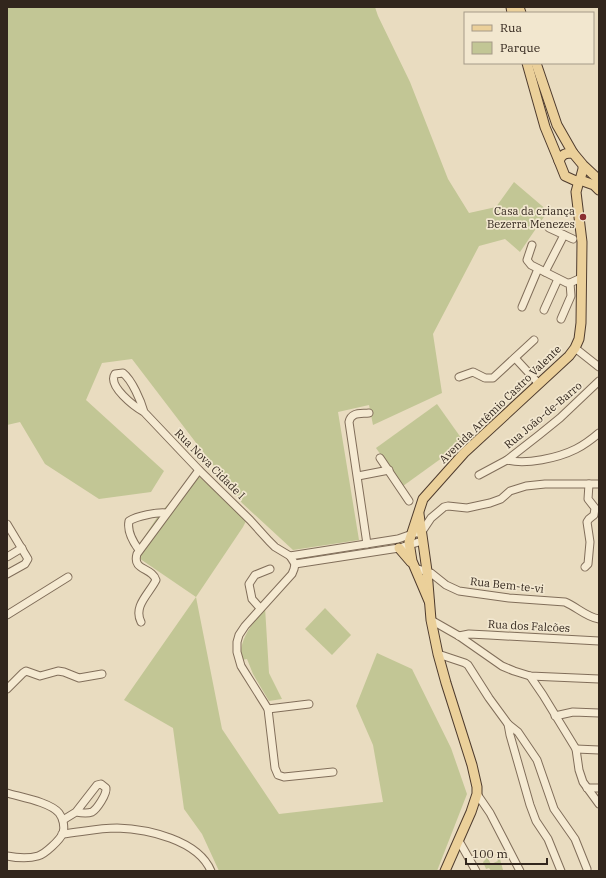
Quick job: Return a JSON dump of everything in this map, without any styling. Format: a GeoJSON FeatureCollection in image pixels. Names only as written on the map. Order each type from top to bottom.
{"type":"FeatureCollection","features":[{"type":"Feature","properties":{"kind":"main road"},"geometry":{"type":"LineString","coordinates":[[527,64],[543,118],[565,176],[572,180],[594,185],[599,190]]}},
{"type":"Feature","properties":{"kind":"main road"},"geometry":{"type":"LineString","coordinates":[[536,64],[558,125],[573,153],[599,180]]}},
{"type":"Feature","properties":{"kind":"main road"},"geometry":{"type":"LineString","coordinates":[[559,161],[564,154],[573,153]]}},
{"type":"Feature","properties":{"kind":"main road"},"geometry":{"type":"LineString","coordinates":[[580,181],[583,165]]}},
{"type":"Feature","properties":{"kind":"main road","name":"Avenida Artêmio Castro Valente"},"geometry":{"type":"LineString","coordinates":[[565,176],[578,211]]}},
{"type":"Feature","properties":{"kind":"main road","name":"Avenida Artêmio Castro Valente"},"geometry":{"type":"LineString","coordinates":[[429,601],[415,568],[409,546],[410,535],[422,499],[464,453],[539,384],[575,348],[579,339],[581,323],[582,242],[576,192],[580,181]]}},
{"type":"Feature","properties":{"kind":"main road","name":"Avenida Artêmio Castro Valente"},"geometry":{"type":"LineString","coordinates":[[418,512],[427,571],[431,620],[438,654],[450,698],[472,766],[477,794],[459,841],[445,871]]}},
{"type":"Feature","properties":{"kind":"main road"},"geometry":{"type":"LineString","coordinates":[[399,543],[415,568]]}},
{"type":"Feature","properties":{"kind":"street"},"geometry":{"type":"LineString","coordinates":[[549,228],[573,239]]}},
{"type":"Feature","properties":{"kind":"street"},"geometry":{"type":"LineString","coordinates":[[522,307],[564,234]]}},
{"type":"Feature","properties":{"kind":"street"},"geometry":{"type":"LineString","coordinates":[[532,245],[528,260],[531,265],[558,279],[570,283],[581,278]]}},
{"type":"Feature","properties":{"kind":"street"},"geometry":{"type":"LineString","coordinates":[[544,310],[558,279]]}},
{"type":"Feature","properties":{"kind":"street"},"geometry":{"type":"LineString","coordinates":[[561,319],[571,296],[570,283]]}},
{"type":"Feature","properties":{"kind":"street"},"geometry":{"type":"LineString","coordinates":[[459,377],[473,372],[485,378],[493,378],[534,340]]}},
{"type":"Feature","properties":{"kind":"street"},"geometry":{"type":"LineString","coordinates":[[575,348],[599,367]]}},
{"type":"Feature","properties":{"kind":"street"},"geometry":{"type":"LineString","coordinates":[[515,358],[539,384]]}},
{"type":"Feature","properties":{"kind":"street","name":"Rua Nova Cidade I"},"geometry":{"type":"LineString","coordinates":[[144,412],[140,401],[125,375],[119,373],[115,374],[112,378],[115,386],[133,405],[144,412],[275,547],[290,556],[295,564]]}},
{"type":"Feature","properties":{"kind":"street","name":"Rua João-de-Barro"},"geometry":{"type":"LineString","coordinates":[[479,474],[506,460],[560,418],[599,381]]}},
{"type":"Feature","properties":{"kind":"street"},"geometry":{"type":"LineString","coordinates":[[362,553],[364,545],[358,476],[349,422],[350,417],[354,414],[369,413]]}},
{"type":"Feature","properties":{"kind":"street"},"geometry":{"type":"LineString","coordinates":[[506,460],[521,462],[542,460],[563,454],[579,448],[599,433]]}},
{"type":"Feature","properties":{"kind":"street"},"geometry":{"type":"LineString","coordinates":[[380,458],[409,501]]}},
{"type":"Feature","properties":{"kind":"street"},"geometry":{"type":"LineString","coordinates":[[141,622],[139,618],[139,609],[156,580],[153,575],[136,563],[139,550],[199,470]]}},
{"type":"Feature","properties":{"kind":"street"},"geometry":{"type":"LineString","coordinates":[[358,476],[389,470]]}},
{"type":"Feature","properties":{"kind":"street"},"geometry":{"type":"LineString","coordinates":[[290,556],[364,545],[399,543],[409,546],[422,537],[431,518],[444,507],[467,508],[490,503],[502,499],[510,490],[526,486],[544,484],[599,484]]}},
{"type":"Feature","properties":{"kind":"street"},"geometry":{"type":"LineString","coordinates":[[585,567],[588,564],[590,542],[588,526],[589,519],[594,516],[595,508],[588,499],[589,484]]}},
{"type":"Feature","properties":{"kind":"street"},"geometry":{"type":"LineString","coordinates":[[139,550],[132,538],[128,524],[129,521],[134,518],[166,513]]}},
{"type":"Feature","properties":{"kind":"street"},"geometry":{"type":"LineString","coordinates":[[7,524],[28,557],[27,562],[7,574]]}},
{"type":"Feature","properties":{"kind":"street"},"geometry":{"type":"LineString","coordinates":[[333,772],[284,778],[278,775],[268,709],[241,666],[237,652],[239,635],[260,608],[290,577],[294,570],[295,564],[362,553],[399,543],[415,533],[422,537]]}},
{"type":"Feature","properties":{"kind":"street"},"geometry":{"type":"LineString","coordinates":[[7,557],[22,548]]}},
{"type":"Feature","properties":{"kind":"street","name":"Rua Bem-te-vi"},"geometry":{"type":"LineString","coordinates":[[415,568],[427,571],[446,585],[459,591],[509,598],[565,602],[586,614],[599,619]]}},
{"type":"Feature","properties":{"kind":"street"},"geometry":{"type":"LineString","coordinates":[[260,608],[252,598],[249,584],[255,575],[270,569]]}},
{"type":"Feature","properties":{"kind":"street"},"geometry":{"type":"LineString","coordinates":[[7,615],[68,577]]}},
{"type":"Feature","properties":{"kind":"street"},"geometry":{"type":"LineString","coordinates":[[431,620],[459,636],[502,666],[530,676],[599,679]]}},
{"type":"Feature","properties":{"kind":"street","name":"Rua dos Falcões"},"geometry":{"type":"LineString","coordinates":[[459,636],[469,634],[599,640]]}},
{"type":"Feature","properties":{"kind":"street"},"geometry":{"type":"LineString","coordinates":[[438,654],[468,665],[508,724],[518,732],[537,760],[554,810],[575,839],[587,869]]}},
{"type":"Feature","properties":{"kind":"street"},"geometry":{"type":"LineString","coordinates":[[7,689],[26,671],[40,676],[58,671],[79,678],[102,674]]}},
{"type":"Feature","properties":{"kind":"street"},"geometry":{"type":"LineString","coordinates":[[530,676],[576,749],[581,776],[587,788],[599,804]]}},
{"type":"Feature","properties":{"kind":"street"},"geometry":{"type":"LineString","coordinates":[[268,709],[309,704]]}},
{"type":"Feature","properties":{"kind":"street"},"geometry":{"type":"LineString","coordinates":[[555,716],[573,712],[599,713]]}},
{"type":"Feature","properties":{"kind":"street"},"geometry":{"type":"LineString","coordinates":[[508,724],[510,736],[530,805],[536,821],[548,839],[561,871]]}},
{"type":"Feature","properties":{"kind":"street"},"geometry":{"type":"LineString","coordinates":[[576,749],[599,750]]}},
{"type":"Feature","properties":{"kind":"street"},"geometry":{"type":"LineString","coordinates":[[63,820],[76,812],[97,785],[104,785],[106,788],[106,794],[94,811],[90,813],[76,812]]}},
{"type":"Feature","properties":{"kind":"street"},"geometry":{"type":"LineString","coordinates":[[587,788],[599,788]]}},
{"type":"Feature","properties":{"kind":"street"},"geometry":{"type":"LineString","coordinates":[[7,793],[51,806],[59,812],[63,820],[64,827],[62,834],[45,852],[38,856],[22,858],[7,856]]}},
{"type":"Feature","properties":{"kind":"street"},"geometry":{"type":"LineString","coordinates":[[477,794],[490,813],[520,871]]}},
{"type":"Feature","properties":{"kind":"street"},"geometry":{"type":"LineString","coordinates":[[62,834],[119,828],[133,829],[166,836],[182,843],[202,857],[211,871]]}},
{"type":"Feature","properties":{"kind":"street"},"geometry":{"type":"LineString","coordinates":[[459,841],[476,871]]}},
{"type":"Feature","properties":{"kind":"green space"},"geometry":{"type":"Polygon","coordinates":[[[7,7],[375,7],[410,82],[448,179],[469,213],[496,207],[514,182],[548,211],[520,252],[505,239],[479,246],[433,334],[442,393],[373,425],[369,405],[338,412],[359,540],[293,550],[242,503],[132,359],[102,363],[86,400],[164,471],[151,492],[99,499],[45,464],[20,422],[7,425],[7,7]]]}},
{"type":"Feature","properties":{"kind":"green space"},"geometry":{"type":"Polygon","coordinates":[[[437,404],[464,442],[403,486],[376,448],[437,404]]]}},
{"type":"Feature","properties":{"kind":"green space"},"geometry":{"type":"Polygon","coordinates":[[[196,474],[247,519],[196,597],[133,554],[160,513],[196,474]]]}},
{"type":"Feature","properties":{"kind":"green space"},"geometry":{"type":"Polygon","coordinates":[[[196,597],[222,729],[279,814],[383,802],[373,745],[356,706],[377,653],[412,669],[451,748],[467,794],[437,871],[219,871],[202,834],[184,809],[173,728],[124,700],[196,597]]]}},
{"type":"Feature","properties":{"kind":"green space"},"geometry":{"type":"Polygon","coordinates":[[[265,607],[269,673],[282,699],[269,701],[253,674],[247,659],[242,660],[241,653],[244,638],[265,607]]]}},
{"type":"Feature","properties":{"kind":"green space"},"geometry":{"type":"Polygon","coordinates":[[[325,608],[351,635],[332,655],[305,629],[325,608]]]}},
{"type":"Feature","properties":{"kind":"green space"},"geometry":{"type":"Polygon","coordinates":[[[488,850],[489,854],[494,853],[487,857],[491,864],[498,861],[496,858],[500,859],[503,870],[491,871],[489,868],[486,869],[483,862],[486,859],[484,854],[488,850]]]}},
{"type":"Feature","properties":{"kind":"place","name":"Casa da criança Bezerra Menezes"},"geometry":{"type":"Point","coordinates":[583,217]}}]}
